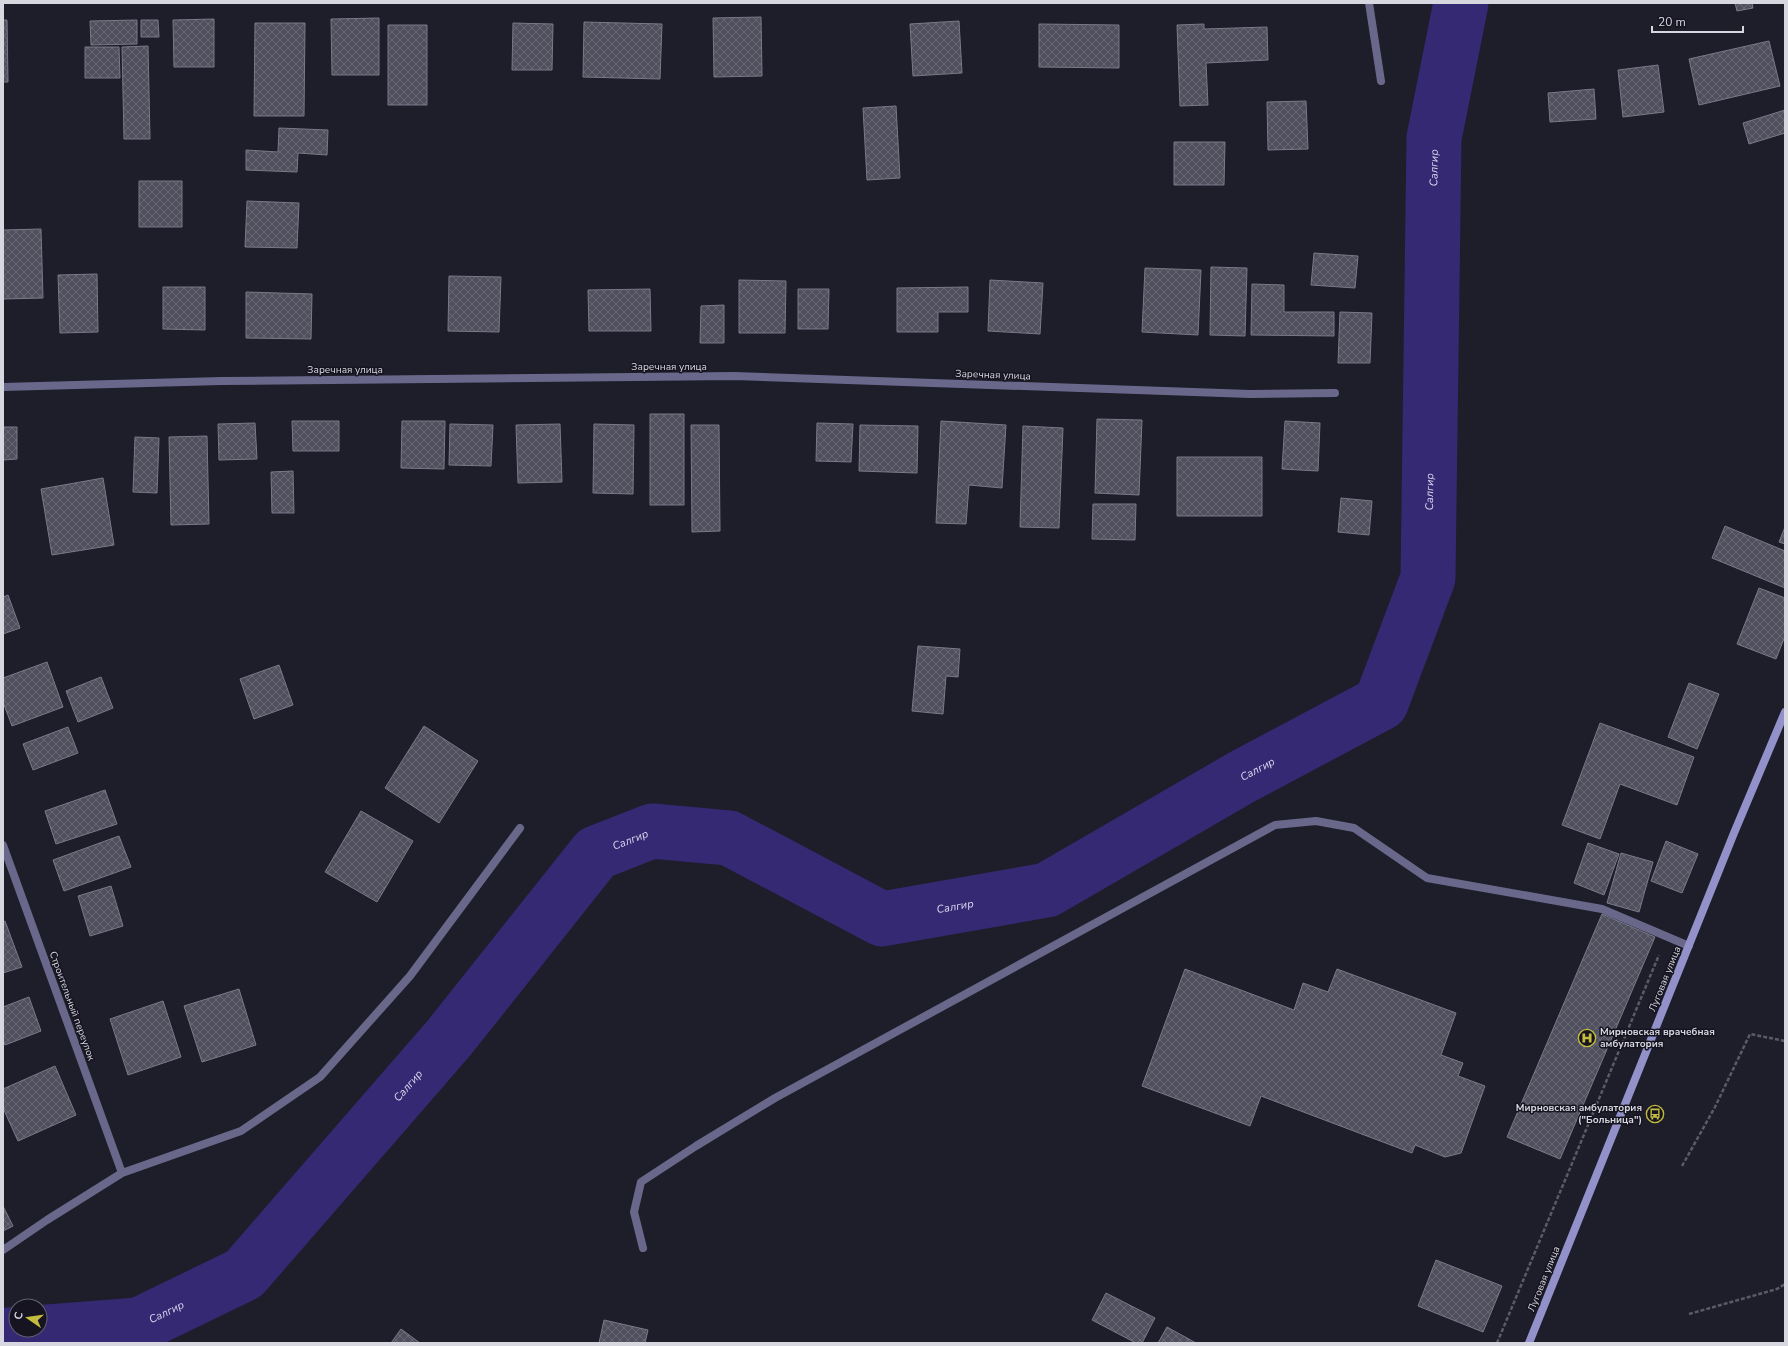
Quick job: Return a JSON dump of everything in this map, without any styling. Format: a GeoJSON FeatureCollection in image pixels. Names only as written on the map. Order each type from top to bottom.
{"type":"FeatureCollection","features":[{"type":"Feature","properties":{"kind":"main road","name":"Луговая улица"},"geometry":{"type":"LineString","coordinates":[[1529,1343],[1785,712]]}},
{"type":"Feature","properties":{"kind":"street"},"geometry":{"type":"LineString","coordinates":[[1369,3],[1381,81]]}},
{"type":"Feature","properties":{"kind":"street","name":"Заречная улица"},"geometry":{"type":"LineString","coordinates":[[3,387],[221,381],[734,376],[1250,394],[1335,393]]}},
{"type":"Feature","properties":{"kind":"street"},"geometry":{"type":"LineString","coordinates":[[643,1248],[634,1212],[641,1182],[696,1146],[775,1098],[1275,825],[1316,821],[1354,828],[1427,878],[1602,909],[1689,946]]}},
{"type":"Feature","properties":{"kind":"street"},"geometry":{"type":"LineString","coordinates":[[3,1250],[47,1220],[122,1173],[241,1131],[320,1077],[410,976],[520,828]]}},
{"type":"Feature","properties":{"kind":"street","name":"Строительный переулок"},"geometry":{"type":"LineString","coordinates":[[3,846],[122,1173]]}},
{"type":"Feature","properties":{"kind":"path"},"geometry":{"type":"LineString","coordinates":[[1498,1343],[1667,936]]}},
{"type":"Feature","properties":{"kind":"path"},"geometry":{"type":"LineString","coordinates":[[1682,1166],[1715,1107],[1750,1034],[1785,1041]]}},
{"type":"Feature","properties":{"kind":"path"},"geometry":{"type":"LineString","coordinates":[[1689,1314],[1777,1289],[1785,1284]]}},
{"type":"Feature","properties":{"kind":"building"},"geometry":{"type":"Polygon","coordinates":[[[1735,3],[1752,3],[1753,8],[1737,11],[1735,3]]]}},
{"type":"Feature","properties":{"kind":"building"},"geometry":{"type":"Polygon","coordinates":[[[761,17],[762,76],[714,77],[713,18],[761,17]]]}},
{"type":"Feature","properties":{"kind":"building"},"geometry":{"type":"Polygon","coordinates":[[[379,18],[379,75],[332,75],[331,19],[379,18]]]}},
{"type":"Feature","properties":{"kind":"building"},"geometry":{"type":"Polygon","coordinates":[[[214,19],[214,67],[174,67],[173,20],[214,19]]]}},
{"type":"Feature","properties":{"kind":"building"},"geometry":{"type":"Polygon","coordinates":[[[3,20],[7,20],[8,82],[3,82],[3,20]]]}},
{"type":"Feature","properties":{"kind":"building"},"geometry":{"type":"Polygon","coordinates":[[[137,20],[137,44],[91,45],[90,21],[137,20]]]}},
{"type":"Feature","properties":{"kind":"building"},"geometry":{"type":"Polygon","coordinates":[[[141,20],[158,20],[159,37],[141,37],[141,20]]]}},
{"type":"Feature","properties":{"kind":"building"},"geometry":{"type":"Polygon","coordinates":[[[959,21],[962,73],[913,76],[910,24],[959,21]]]}},
{"type":"Feature","properties":{"kind":"building"},"geometry":{"type":"Polygon","coordinates":[[[584,22],[662,24],[660,79],[583,77],[584,22]]]}},
{"type":"Feature","properties":{"kind":"building"},"geometry":{"type":"Polygon","coordinates":[[[255,23],[305,23],[304,116],[254,116],[255,23]]]}},
{"type":"Feature","properties":{"kind":"building"},"geometry":{"type":"Polygon","coordinates":[[[513,23],[553,24],[552,70],[512,70],[513,23]]]}},
{"type":"Feature","properties":{"kind":"building"},"geometry":{"type":"Polygon","coordinates":[[[1039,24],[1119,25],[1119,68],[1039,67],[1039,24]]]}},
{"type":"Feature","properties":{"kind":"building"},"geometry":{"type":"Polygon","coordinates":[[[1204,24],[1204,29],[1267,27],[1268,60],[1206,63],[1208,105],[1180,106],[1177,25],[1204,24]]]}},
{"type":"Feature","properties":{"kind":"building"},"geometry":{"type":"Polygon","coordinates":[[[388,25],[427,25],[427,105],[388,105],[388,25]]]}},
{"type":"Feature","properties":{"kind":"building"},"geometry":{"type":"Polygon","coordinates":[[[1769,41],[1780,86],[1699,105],[1689,59],[1769,41]]]}},
{"type":"Feature","properties":{"kind":"building"},"geometry":{"type":"Polygon","coordinates":[[[148,46],[150,139],[124,139],[122,47],[148,46]]]}},
{"type":"Feature","properties":{"kind":"building"},"geometry":{"type":"Polygon","coordinates":[[[85,47],[119,47],[120,78],[85,78],[85,47]]]}},
{"type":"Feature","properties":{"kind":"building"},"geometry":{"type":"Polygon","coordinates":[[[1658,65],[1664,112],[1623,117],[1618,70],[1658,65]]]}},
{"type":"Feature","properties":{"kind":"building"},"geometry":{"type":"Polygon","coordinates":[[[1594,89],[1596,119],[1550,122],[1548,93],[1594,89]]]}},
{"type":"Feature","properties":{"kind":"building"},"geometry":{"type":"Polygon","coordinates":[[[1306,101],[1308,149],[1268,150],[1267,102],[1306,101]]]}},
{"type":"Feature","properties":{"kind":"building"},"geometry":{"type":"Polygon","coordinates":[[[896,106],[900,178],[867,180],[863,108],[896,106]]]}},
{"type":"Feature","properties":{"kind":"building"},"geometry":{"type":"Polygon","coordinates":[[[1785,110],[1785,133],[1749,144],[1743,123],[1785,110]]]}},
{"type":"Feature","properties":{"kind":"building"},"geometry":{"type":"Polygon","coordinates":[[[279,128],[328,130],[327,155],[298,153],[297,172],[246,170],[246,150],[278,152],[279,128]]]}},
{"type":"Feature","properties":{"kind":"building"},"geometry":{"type":"Polygon","coordinates":[[[1174,142],[1225,142],[1224,185],[1174,185],[1174,142]]]}},
{"type":"Feature","properties":{"kind":"building"},"geometry":{"type":"Polygon","coordinates":[[[139,181],[182,181],[182,227],[139,227],[139,181]]]}},
{"type":"Feature","properties":{"kind":"building"},"geometry":{"type":"Polygon","coordinates":[[[247,201],[299,203],[297,248],[245,247],[247,201]]]}},
{"type":"Feature","properties":{"kind":"building"},"geometry":{"type":"Polygon","coordinates":[[[41,229],[43,298],[3,299],[3,230],[41,229]]]}},
{"type":"Feature","properties":{"kind":"building"},"geometry":{"type":"Polygon","coordinates":[[[1314,253],[1358,256],[1355,288],[1311,285],[1314,253]]]}},
{"type":"Feature","properties":{"kind":"building"},"geometry":{"type":"Polygon","coordinates":[[[1211,267],[1247,268],[1245,336],[1210,335],[1211,267]]]}},
{"type":"Feature","properties":{"kind":"building"},"geometry":{"type":"Polygon","coordinates":[[[1145,268],[1201,270],[1198,335],[1142,332],[1145,268]]]}},
{"type":"Feature","properties":{"kind":"building"},"geometry":{"type":"Polygon","coordinates":[[[97,274],[98,332],[60,333],[58,275],[97,274]]]}},
{"type":"Feature","properties":{"kind":"building"},"geometry":{"type":"Polygon","coordinates":[[[449,276],[501,277],[499,332],[448,331],[449,276]]]}},
{"type":"Feature","properties":{"kind":"building"},"geometry":{"type":"Polygon","coordinates":[[[739,280],[786,281],[785,333],[739,333],[739,280]]]}},
{"type":"Feature","properties":{"kind":"building"},"geometry":{"type":"Polygon","coordinates":[[[990,280],[1043,283],[1040,334],[988,331],[990,280]]]}},
{"type":"Feature","properties":{"kind":"building"},"geometry":{"type":"Polygon","coordinates":[[[1252,284],[1284,285],[1284,312],[1334,312],[1334,336],[1251,335],[1252,284]]]}},
{"type":"Feature","properties":{"kind":"building"},"geometry":{"type":"Polygon","coordinates":[[[163,287],[205,287],[205,330],[163,329],[163,287]]]}},
{"type":"Feature","properties":{"kind":"building"},"geometry":{"type":"Polygon","coordinates":[[[968,287],[968,312],[938,312],[938,332],[897,332],[897,288],[968,287]]]}},
{"type":"Feature","properties":{"kind":"building"},"geometry":{"type":"Polygon","coordinates":[[[650,289],[651,331],[589,331],[588,290],[650,289]]]}},
{"type":"Feature","properties":{"kind":"building"},"geometry":{"type":"Polygon","coordinates":[[[798,289],[829,289],[828,329],[798,329],[798,289]]]}},
{"type":"Feature","properties":{"kind":"building"},"geometry":{"type":"Polygon","coordinates":[[[246,292],[312,294],[311,339],[246,338],[246,292]]]}},
{"type":"Feature","properties":{"kind":"building"},"geometry":{"type":"Polygon","coordinates":[[[724,305],[724,343],[700,343],[701,306],[724,305]]]}},
{"type":"Feature","properties":{"kind":"building"},"geometry":{"type":"Polygon","coordinates":[[[1340,312],[1372,313],[1370,363],[1338,363],[1340,312]]]}},
{"type":"Feature","properties":{"kind":"building"},"geometry":{"type":"Polygon","coordinates":[[[650,414],[684,414],[684,505],[650,505],[650,414]]]}},
{"type":"Feature","properties":{"kind":"building"},"geometry":{"type":"Polygon","coordinates":[[[1097,419],[1142,420],[1139,495],[1095,493],[1097,419]]]}},
{"type":"Feature","properties":{"kind":"building"},"geometry":{"type":"Polygon","coordinates":[[[292,421],[339,421],[339,451],[293,451],[292,421]]]}},
{"type":"Feature","properties":{"kind":"building"},"geometry":{"type":"Polygon","coordinates":[[[402,421],[445,421],[444,469],[401,468],[402,421]]]}},
{"type":"Feature","properties":{"kind":"building"},"geometry":{"type":"Polygon","coordinates":[[[941,421],[1006,425],[1002,488],[969,485],[966,524],[936,523],[941,421]]]}},
{"type":"Feature","properties":{"kind":"building"},"geometry":{"type":"Polygon","coordinates":[[[1285,421],[1320,423],[1318,471],[1282,469],[1285,421]]]}},
{"type":"Feature","properties":{"kind":"building"},"geometry":{"type":"Polygon","coordinates":[[[255,423],[257,459],[219,460],[218,424],[255,423]]]}},
{"type":"Feature","properties":{"kind":"building"},"geometry":{"type":"Polygon","coordinates":[[[817,423],[853,424],[851,462],[816,461],[817,423]]]}},
{"type":"Feature","properties":{"kind":"building"},"geometry":{"type":"Polygon","coordinates":[[[450,424],[493,425],[491,466],[449,465],[450,424]]]}},
{"type":"Feature","properties":{"kind":"building"},"geometry":{"type":"Polygon","coordinates":[[[560,424],[562,482],[518,483],[516,425],[560,424]]]}},
{"type":"Feature","properties":{"kind":"building"},"geometry":{"type":"Polygon","coordinates":[[[594,424],[634,425],[633,494],[593,493],[594,424]]]}},
{"type":"Feature","properties":{"kind":"building"},"geometry":{"type":"Polygon","coordinates":[[[691,425],[719,425],[720,531],[692,532],[691,425]]]}},
{"type":"Feature","properties":{"kind":"building"},"geometry":{"type":"Polygon","coordinates":[[[860,425],[918,426],[917,473],[859,471],[860,425]]]}},
{"type":"Feature","properties":{"kind":"building"},"geometry":{"type":"Polygon","coordinates":[[[1023,426],[1063,428],[1059,528],[1020,527],[1023,426]]]}},
{"type":"Feature","properties":{"kind":"building"},"geometry":{"type":"Polygon","coordinates":[[[3,427],[17,427],[17,459],[3,460],[3,427]]]}},
{"type":"Feature","properties":{"kind":"building"},"geometry":{"type":"Polygon","coordinates":[[[207,436],[209,524],[171,525],[169,437],[207,436]]]}},
{"type":"Feature","properties":{"kind":"building"},"geometry":{"type":"Polygon","coordinates":[[[135,437],[159,438],[157,493],[133,492],[135,437]]]}},
{"type":"Feature","properties":{"kind":"building"},"geometry":{"type":"Polygon","coordinates":[[[1177,457],[1262,457],[1262,516],[1177,516],[1177,457]]]}},
{"type":"Feature","properties":{"kind":"building"},"geometry":{"type":"Polygon","coordinates":[[[293,471],[294,513],[272,513],[271,472],[293,471]]]}},
{"type":"Feature","properties":{"kind":"building"},"geometry":{"type":"Polygon","coordinates":[[[103,478],[114,545],[52,555],[41,489],[103,478]]]}},
{"type":"Feature","properties":{"kind":"building"},"geometry":{"type":"Polygon","coordinates":[[[1341,498],[1372,501],[1369,535],[1338,532],[1341,498]]]}},
{"type":"Feature","properties":{"kind":"building"},"geometry":{"type":"Polygon","coordinates":[[[1093,504],[1136,504],[1135,540],[1092,539],[1093,504]]]}},
{"type":"Feature","properties":{"kind":"building"},"geometry":{"type":"Polygon","coordinates":[[[1725,526],[1785,551],[1785,588],[1712,558],[1725,526]]]}},
{"type":"Feature","properties":{"kind":"building"},"geometry":{"type":"Polygon","coordinates":[[[1785,527],[1785,544],[1779,542],[1785,527]]]}},
{"type":"Feature","properties":{"kind":"building"},"geometry":{"type":"Polygon","coordinates":[[[1759,588],[1785,598],[1785,636],[1776,659],[1737,644],[1759,588]]]}},
{"type":"Feature","properties":{"kind":"building"},"geometry":{"type":"Polygon","coordinates":[[[8,595],[20,628],[3,634],[3,597],[8,595]]]}},
{"type":"Feature","properties":{"kind":"building"},"geometry":{"type":"Polygon","coordinates":[[[918,646],[960,649],[958,677],[946,676],[943,714],[912,711],[918,646]]]}},
{"type":"Feature","properties":{"kind":"building"},"geometry":{"type":"Polygon","coordinates":[[[47,662],[63,707],[12,726],[3,702],[3,678],[47,662]]]}},
{"type":"Feature","properties":{"kind":"building"},"geometry":{"type":"Polygon","coordinates":[[[279,665],[293,705],[254,719],[240,679],[279,665]]]}},
{"type":"Feature","properties":{"kind":"building"},"geometry":{"type":"Polygon","coordinates":[[[101,677],[113,708],[78,722],[66,691],[101,677]]]}},
{"type":"Feature","properties":{"kind":"building"},"geometry":{"type":"Polygon","coordinates":[[[1689,683],[1719,694],[1697,749],[1668,737],[1689,683]]]}},
{"type":"Feature","properties":{"kind":"building"},"geometry":{"type":"Polygon","coordinates":[[[1600,723],[1694,757],[1677,805],[1620,784],[1600,839],[1562,825],[1600,723]]]}},
{"type":"Feature","properties":{"kind":"building"},"geometry":{"type":"Polygon","coordinates":[[[424,726],[478,761],[439,823],[385,788],[424,726]]]}},
{"type":"Feature","properties":{"kind":"building"},"geometry":{"type":"Polygon","coordinates":[[[68,727],[78,753],[33,770],[23,744],[68,727]]]}},
{"type":"Feature","properties":{"kind":"building"},"geometry":{"type":"Polygon","coordinates":[[[105,790],[117,824],[56,844],[45,811],[105,790]]]}},
{"type":"Feature","properties":{"kind":"building"},"geometry":{"type":"Polygon","coordinates":[[[361,811],[413,841],[377,902],[325,872],[361,811]]]}},
{"type":"Feature","properties":{"kind":"building"},"geometry":{"type":"Polygon","coordinates":[[[119,836],[131,867],[64,891],[53,860],[119,836]]]}},
{"type":"Feature","properties":{"kind":"building"},"geometry":{"type":"Polygon","coordinates":[[[1666,841],[1698,854],[1682,893],[1651,881],[1666,841]]]}},
{"type":"Feature","properties":{"kind":"building"},"geometry":{"type":"Polygon","coordinates":[[[1588,843],[1619,854],[1604,895],[1574,883],[1588,843]]]}},
{"type":"Feature","properties":{"kind":"building"},"geometry":{"type":"Polygon","coordinates":[[[1621,853],[1653,862],[1639,912],[1607,903],[1621,853]]]}},
{"type":"Feature","properties":{"kind":"building"},"geometry":{"type":"Polygon","coordinates":[[[111,886],[123,926],[90,936],[78,896],[111,886]]]}},
{"type":"Feature","properties":{"kind":"building"},"geometry":{"type":"Polygon","coordinates":[[[1602,914],[1655,937],[1560,1159],[1507,1137],[1602,914]]]}},
{"type":"Feature","properties":{"kind":"building"},"geometry":{"type":"Polygon","coordinates":[[[5,921],[22,967],[3,973],[3,922],[5,921]]]}},
{"type":"Feature","properties":{"kind":"building"},"geometry":{"type":"Polygon","coordinates":[[[1185,969],[1294,1010],[1303,983],[1328,992],[1337,969],[1456,1013],[1441,1055],[1463,1063],[1458,1076],[1485,1086],[1461,1153],[1445,1157],[1415,1145],[1412,1153],[1261,1096],[1250,1126],[1142,1086],[1185,969]]]}},
{"type":"Feature","properties":{"kind":"building"},"geometry":{"type":"Polygon","coordinates":[[[239,989],[256,1045],[202,1062],[184,1006],[239,989]]]}},
{"type":"Feature","properties":{"kind":"building"},"geometry":{"type":"Polygon","coordinates":[[[29,997],[41,1031],[5,1045],[3,1040],[3,1007],[29,997]]]}},
{"type":"Feature","properties":{"kind":"building"},"geometry":{"type":"Polygon","coordinates":[[[163,1001],[181,1057],[128,1075],[110,1019],[163,1001]]]}},
{"type":"Feature","properties":{"kind":"building"},"geometry":{"type":"Polygon","coordinates":[[[55,1066],[76,1115],[18,1141],[3,1108],[3,1089],[55,1066]]]}},
{"type":"Feature","properties":{"kind":"building"},"geometry":{"type":"Polygon","coordinates":[[[3,1206],[13,1226],[3,1231],[3,1206]]]}},
{"type":"Feature","properties":{"kind":"building"},"geometry":{"type":"Polygon","coordinates":[[[1436,1260],[1502,1286],[1483,1332],[1418,1306],[1436,1260]]]}},
{"type":"Feature","properties":{"kind":"building"},"geometry":{"type":"Polygon","coordinates":[[[1106,1293],[1155,1318],[1142,1343],[1136,1343],[1092,1320],[1106,1293]]]}},
{"type":"Feature","properties":{"kind":"building"},"geometry":{"type":"Polygon","coordinates":[[[604,1320],[648,1330],[645,1343],[599,1343],[604,1320]]]}},
{"type":"Feature","properties":{"kind":"building"},"geometry":{"type":"Polygon","coordinates":[[[1167,1327],[1196,1343],[1158,1343],[1167,1327]]]}},
{"type":"Feature","properties":{"kind":"building"},"geometry":{"type":"Polygon","coordinates":[[[401,1329],[420,1343],[391,1343],[401,1329]]]}},
{"type":"Feature","properties":{"kind":"waterway","name":"Салгир"},"geometry":{"type":"LineString","coordinates":[[3,1339],[9,1335],[139,1325],[244,1274],[449,1038],[596,853],[652,831],[729,838],[882,919],[1047,890],[1242,777],[1381,703],[1428,578],[1434,138],[1461,3]]}},
{"type":"Feature","properties":{"kind":"place","name":"Мирновская врачебная амбулатория"},"geometry":{"type":"Point","coordinates":[1587,1038]}},
{"type":"Feature","properties":{"kind":"place","name":"Мирновская амбулатория (\"Больница\")"},"geometry":{"type":"Point","coordinates":[1655,1114]}}]}
